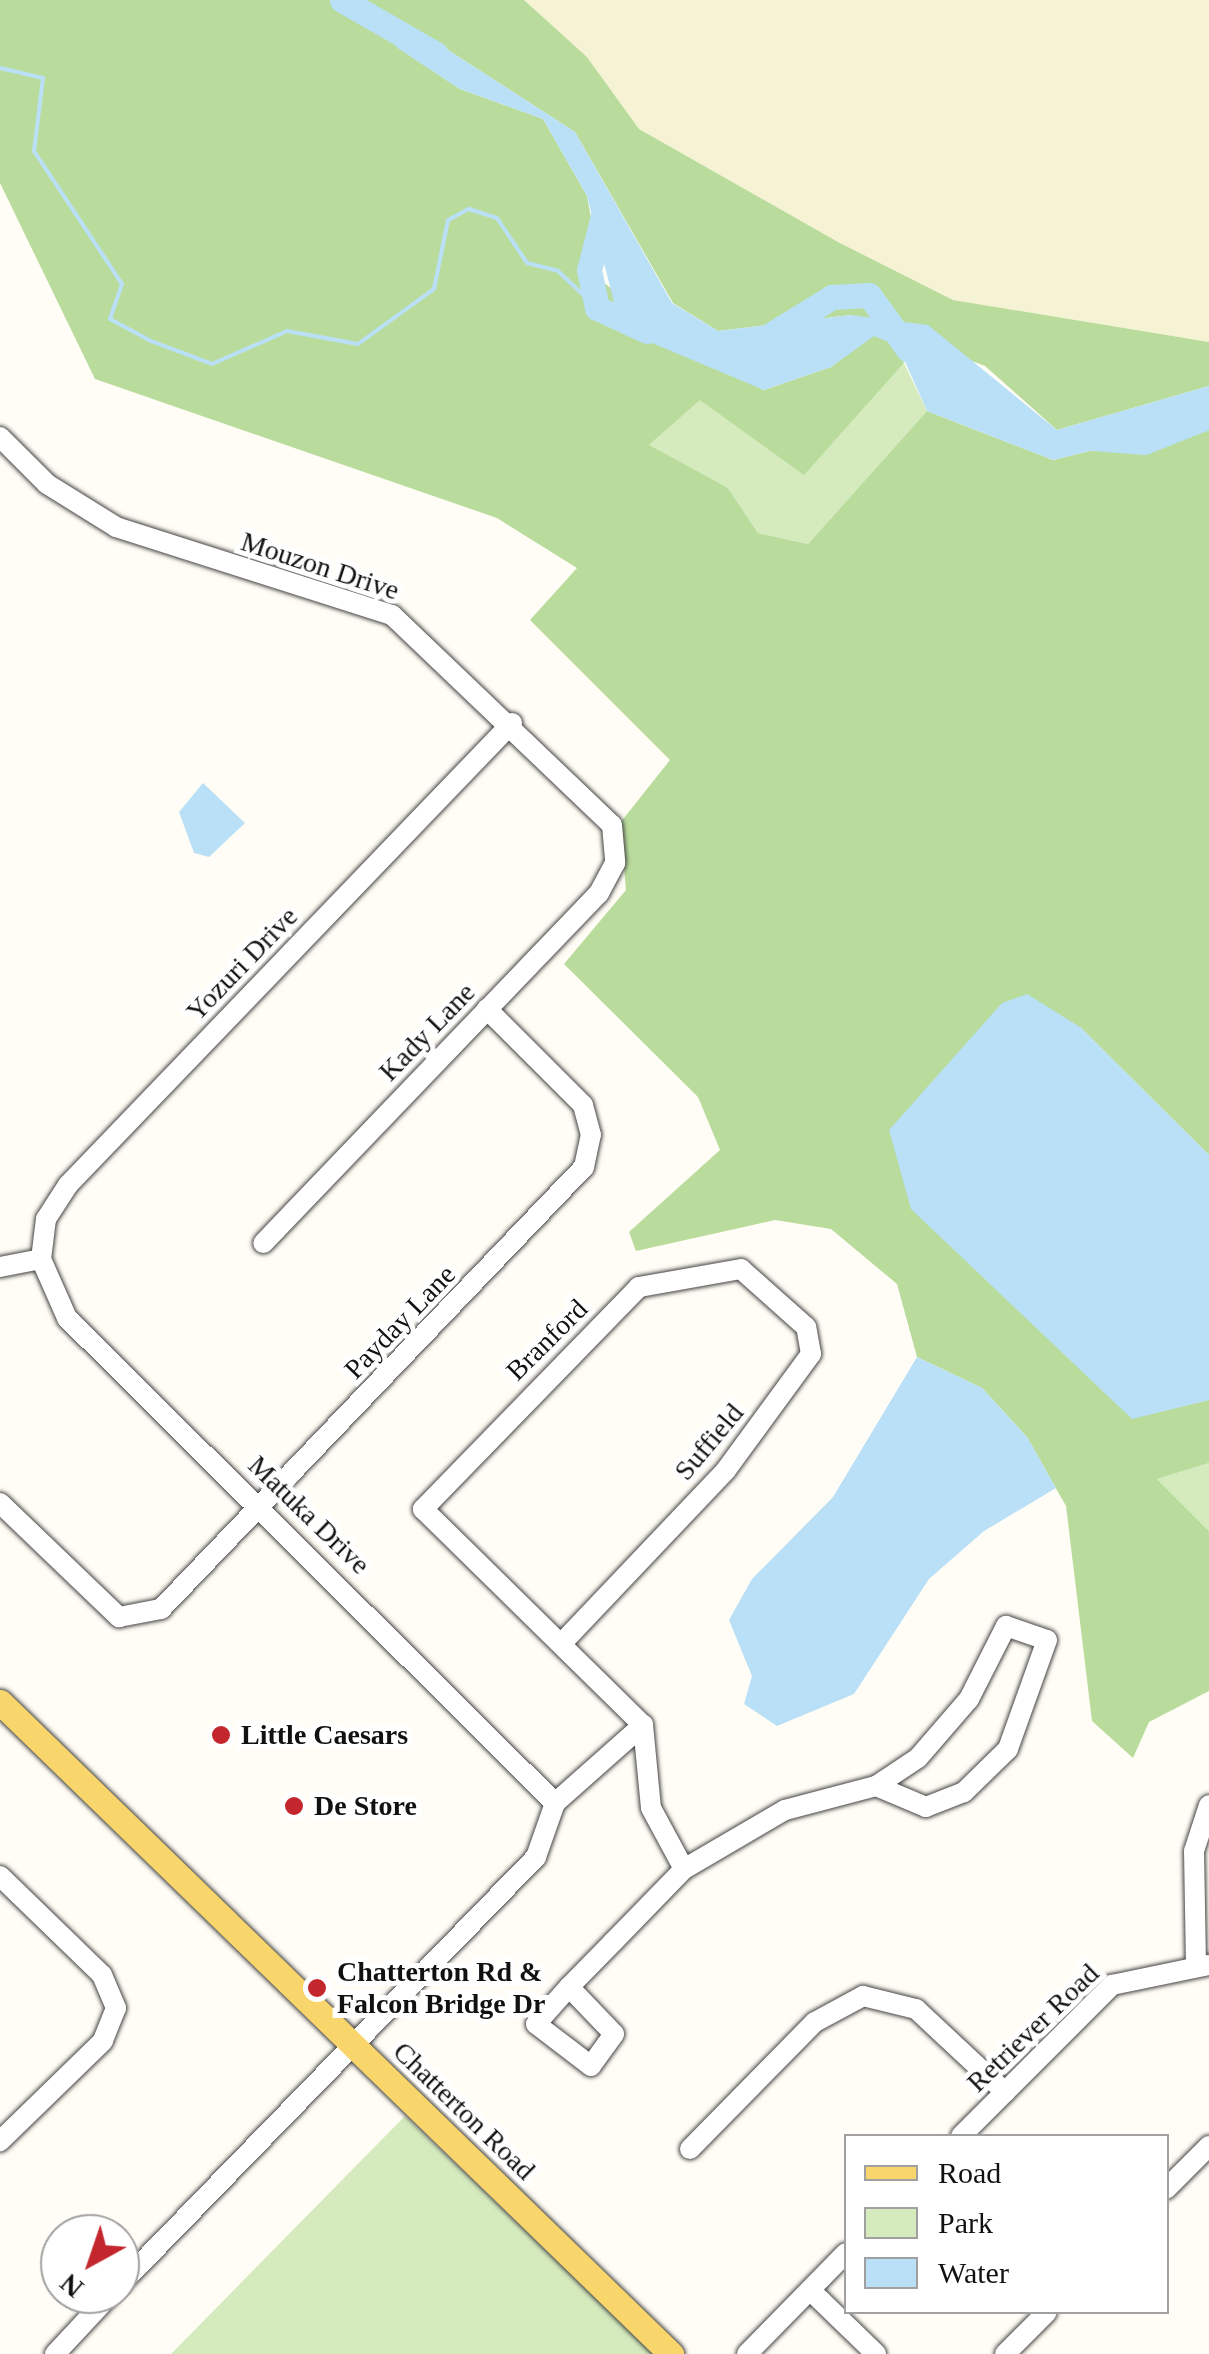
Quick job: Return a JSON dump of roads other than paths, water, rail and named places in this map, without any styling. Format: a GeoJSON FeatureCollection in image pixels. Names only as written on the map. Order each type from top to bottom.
{"type":"FeatureCollection","features":[{"type":"Feature","properties":{"kind":"main road","name":"Chatterton Road"},"geometry":{"type":"LineString","coordinates":[[0,1702],[671,2354]]}},
{"type":"Feature","properties":{"kind":"street","name":"Mouzon Drive"},"geometry":{"type":"LineString","coordinates":[[0,437],[47,484],[116,527],[392,615],[512,722],[597,805],[616,850]]}},
{"type":"Feature","properties":{"kind":"street","name":"Yozuri Drive"},"geometry":{"type":"LineString","coordinates":[[41,1258],[46,1219],[68,1184],[512,722]]}},
{"type":"Feature","properties":{"kind":"street","name":"Kady Lane"},"geometry":{"type":"LineString","coordinates":[[262,1243],[599,893],[616,850]]}},
{"type":"Feature","properties":{"kind":"street","name":"Payday Lane"},"geometry":{"type":"LineString","coordinates":[[0,1503],[119,1617],[154,1614],[584,1166],[591,1135],[583,1105],[487,1010]]}},
{"type":"Feature","properties":{"kind":"street"},"geometry":{"type":"LineString","coordinates":[[0,1268],[41,1258]]}},
{"type":"Feature","properties":{"kind":"street","name":"Matuka Drive"},"geometry":{"type":"LineString","coordinates":[[41,1258],[67,1318],[555,1803]]}},
{"type":"Feature","properties":{"kind":"street","name":"Branford"},"geometry":{"type":"LineString","coordinates":[[562,1644],[423,1509],[639,1287],[741,1269]]}},
{"type":"Feature","properties":{"kind":"street","name":"Suffield"},"geometry":{"type":"LineString","coordinates":[[562,1644],[726,1470],[811,1354],[806,1327],[741,1269]]}},
{"type":"Feature","properties":{"kind":"street"},"geometry":{"type":"LineString","coordinates":[[570,1987],[614,2034],[591,2066],[581,2065],[536,2024],[570,1987],[684,1869],[785,1810],[876,1786],[950,1727],[1006,1626],[1047,1640],[1008,1749],[964,1792],[926,1807],[876,1786]]}},
{"type":"Feature","properties":{"kind":"street"},"geometry":{"type":"LineString","coordinates":[[562,1644],[643,1724],[651,1808],[684,1869]]}},
{"type":"Feature","properties":{"kind":"street"},"geometry":{"type":"LineString","coordinates":[[140,2265],[536,1858],[555,1803],[643,1724]]}},
{"type":"Feature","properties":{"kind":"street"},"geometry":{"type":"LineString","coordinates":[[1202,1965],[1194,1851],[1209,1805]]}},
{"type":"Feature","properties":{"kind":"street"},"geometry":{"type":"LineString","coordinates":[[0,2141],[102,2041],[116,2008],[102,1975],[2,1881]]}},
{"type":"Feature","properties":{"kind":"street","name":"Retriever Road"},"geometry":{"type":"LineString","coordinates":[[963,2134],[1112,1985],[1202,1965]]}},
{"type":"Feature","properties":{"kind":"street"},"geometry":{"type":"LineString","coordinates":[[690,2149],[815,2022],[863,1996],[916,2008],[1004,2092]]}},
{"type":"Feature","properties":{"kind":"street"},"geometry":{"type":"LineString","coordinates":[[1169,2186],[1209,2146]]}},
{"type":"Feature","properties":{"kind":"street"},"geometry":{"type":"LineString","coordinates":[[747,2354],[844,2255]]}},
{"type":"Feature","properties":{"kind":"street"},"geometry":{"type":"LineString","coordinates":[[810,2290],[876,2354]]}},
{"type":"Feature","properties":{"kind":"street"},"geometry":{"type":"LineString","coordinates":[[55,2354],[92,2314]]}},
{"type":"Feature","properties":{"kind":"street"},"geometry":{"type":"LineString","coordinates":[[1005,2354],[1045,2314]]}},
{"type":"Feature","properties":{"kind":"water"},"geometry":{"type":"Polygon","coordinates":[[[417,30],[575,132],[672,303],[718,331],[851,315],[928,325],[1057,430],[1209,386],[1209,422],[1053,460],[927,411],[898,346],[874,336],[831,367],[764,390],[621,330],[587,196],[543,119],[460,89],[396,47],[417,30]]]}},
{"type":"Feature","properties":{"kind":"water"},"geometry":{"type":"Polygon","coordinates":[[[203,783],[245,823],[209,857],[194,853],[179,812],[203,783]]]}},
{"type":"Feature","properties":{"kind":"water"},"geometry":{"type":"Polygon","coordinates":[[[1027,994],[1080,1027],[1209,1155],[1209,1400],[1132,1419],[911,1209],[889,1130],[1002,1003],[1027,994]]]}},
{"type":"Feature","properties":{"kind":"water"},"geometry":{"type":"Polygon","coordinates":[[[917,1357],[982,1388],[1027,1437],[1056,1488],[984,1531],[929,1579],[854,1694],[777,1726],[744,1704],[752,1676],[729,1620],[752,1579],[833,1497],[917,1357]]]}},
{"type":"Feature","properties":{"kind":"waterway"},"geometry":{"type":"LineString","coordinates":[[342,0],[436,54]]}},
{"type":"Feature","properties":{"kind":"waterway"},"geometry":{"type":"LineString","coordinates":[[0,68],[43,78],[34,151],[122,284],[110,319],[151,341],[212,364],[287,331],[358,344],[434,289],[448,220],[469,209],[497,218],[527,263],[558,271],[597,308]]}},
{"type":"Feature","properties":{"kind":"waterway"},"geometry":{"type":"LineString","coordinates":[[603,216],[589,270],[597,308],[647,331]]}},
{"type":"Feature","properties":{"kind":"waterway"},"geometry":{"type":"LineString","coordinates":[[764,339],[832,297],[869,295],[908,349]]}},
{"type":"Feature","properties":{"kind":"waterway"},"geometry":{"type":"LineString","coordinates":[[1081,437],[1144,442],[1209,416]]}},
{"type":"Feature","properties":{"kind":"place","name":"Little Caesars"},"geometry":{"type":"Point","coordinates":[221,1735]}},
{"type":"Feature","properties":{"kind":"place","name":"De Store"},"geometry":{"type":"Point","coordinates":[294,1806]}},
{"type":"Feature","properties":{"kind":"place","name":"Chatterton Rd & Falcon Bridge Dr"},"geometry":{"type":"Point","coordinates":[317,1988]}}]}
